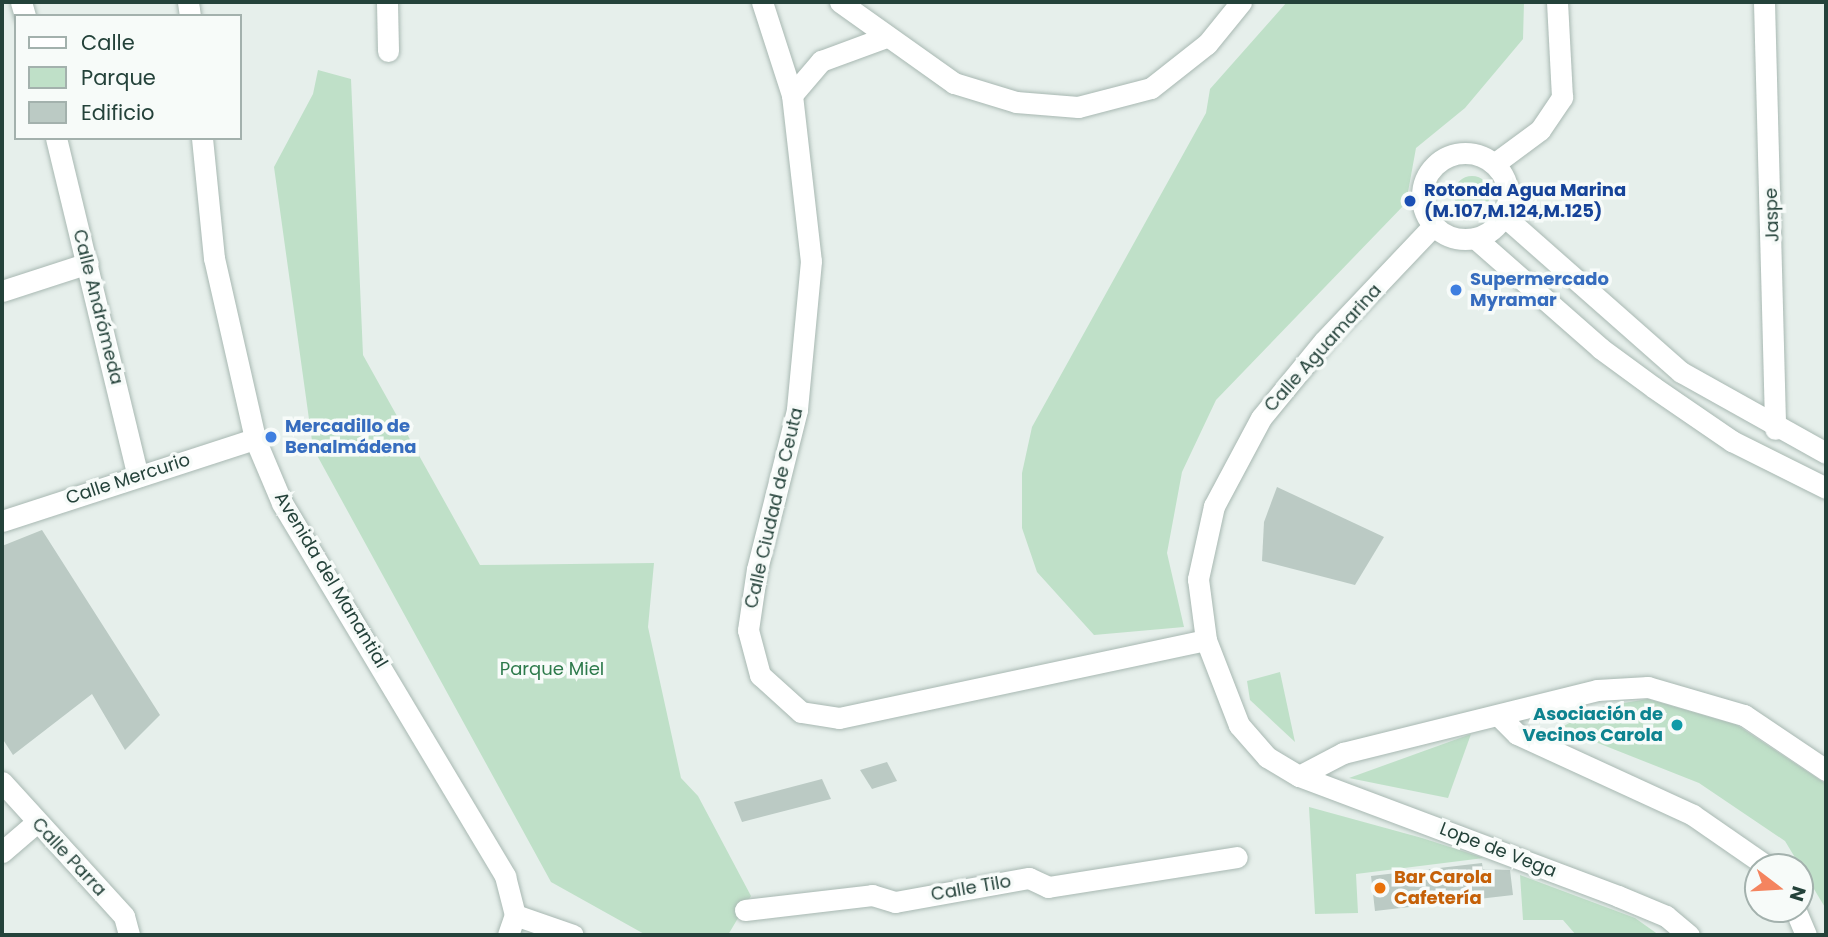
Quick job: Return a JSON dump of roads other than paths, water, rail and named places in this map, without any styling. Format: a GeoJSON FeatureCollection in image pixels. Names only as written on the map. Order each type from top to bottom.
{"type":"FeatureCollection","features":[{"type":"Feature","properties":{"kind":"street"},"geometry":{"type":"LineString","coordinates":[[387,2],[388,51]]}},
{"type":"Feature","properties":{"kind":"street","name":"Calle Ciudad de Ceuta"},"geometry":{"type":"LineString","coordinates":[[762,2],[792,95],[811,261],[797,410],[757,569],[748,630],[760,675],[801,712],[839,718],[1206,640]]}},
{"type":"Feature","properties":{"kind":"street"},"geometry":{"type":"LineString","coordinates":[[840,2],[954,83],[1016,102],[1078,107],[1151,88],[1207,44],[1241,2]]}},
{"type":"Feature","properties":{"kind":"street"},"geometry":{"type":"LineString","coordinates":[[1494,164],[1540,130],[1562,97],[1557,2]]}},
{"type":"Feature","properties":{"kind":"street","name":"Jaspe"},"geometry":{"type":"LineString","coordinates":[[1765,2],[1774,429]]}},
{"type":"Feature","properties":{"kind":"street"},"geometry":{"type":"LineString","coordinates":[[792,95],[821,61],[886,37]]}},
{"type":"Feature","properties":{"kind":"street","name":"Calle Andrómeda"},"geometry":{"type":"LineString","coordinates":[[57,140],[138,476]]}},
{"type":"Feature","properties":{"kind":"street","name":"Avenida del Manantial"},"geometry":{"type":"LineString","coordinates":[[202,140],[214,258],[255,439],[282,503],[505,876],[515,915]]}},
{"type":"Feature","properties":{"kind":"street"},"geometry":{"type":"LineString","coordinates":[[1475,238],[1504,216],[1508,194],[1494,164],[1466,153],[1435,165],[1422,198],[1433,226],[1445,235],[1475,238],[1600,348],[1653,387],[1732,441],[1826,488]]}},
{"type":"Feature","properties":{"kind":"street"},"geometry":{"type":"LineString","coordinates":[[1504,216],[1681,372],[1774,429],[1826,453]]}},
{"type":"Feature","properties":{"kind":"street","name":"Calle Aguamarina"},"geometry":{"type":"LineString","coordinates":[[1299,776],[1267,757],[1239,725],[1206,640],[1198,579],[1214,506],[1261,418],[1433,226]]}},
{"type":"Feature","properties":{"kind":"street"},"geometry":{"type":"LineString","coordinates":[[2,291],[88,262]]}},
{"type":"Feature","properties":{"kind":"street","name":"Calle Mercurio"},"geometry":{"type":"LineString","coordinates":[[2,521],[255,439]]}},
{"type":"Feature","properties":{"kind":"street"},"geometry":{"type":"LineString","coordinates":[[1299,776],[1343,753],[1597,690],[1648,687],[1744,715],[1826,770]]}},
{"type":"Feature","properties":{"kind":"street"},"geometry":{"type":"LineString","coordinates":[[1500,716],[1517,734],[1693,816],[1747,853]]}},
{"type":"Feature","properties":{"kind":"street","name":"Lope de Vega"},"geometry":{"type":"LineString","coordinates":[[1299,776],[1618,896],[1667,916],[1689,935]]}},
{"type":"Feature","properties":{"kind":"street","name":"Calle Parra"},"geometry":{"type":"LineString","coordinates":[[2,782],[124,916],[129,935]]}},
{"type":"Feature","properties":{"kind":"street"},"geometry":{"type":"LineString","coordinates":[[2,852],[37,822]]}},
{"type":"Feature","properties":{"kind":"street","name":"Calle Tilo"},"geometry":{"type":"LineString","coordinates":[[745,910],[872,895],[895,902],[1029,878],[1048,887],[1237,857]]}},
{"type":"Feature","properties":{"kind":"street"},"geometry":{"type":"LineString","coordinates":[[509,935],[515,915],[573,935]]}},
{"type":"Feature","properties":{"kind":"place","name":"Rotonda Agua Marina (M.107,M.124,M.125)"},"geometry":{"type":"Point","coordinates":[1410,201]}},
{"type":"Feature","properties":{"kind":"place","name":"Supermercado Myramar"},"geometry":{"type":"Point","coordinates":[1456,290]}},
{"type":"Feature","properties":{"kind":"place","name":"Mercadillo de Benalmádena"},"geometry":{"type":"Point","coordinates":[271,437]}},
{"type":"Feature","properties":{"kind":"place","name":"Asociación de Vecinos Carola"},"geometry":{"type":"Point","coordinates":[1677,725]}},
{"type":"Feature","properties":{"kind":"place","name":"Bar Carola Cafetería"},"geometry":{"type":"Point","coordinates":[1380,888]}},
{"type":"Feature","properties":{"kind":"park label","name":"Parque Miel"},"geometry":{"type":"Point","coordinates":[552,669]}}]}
